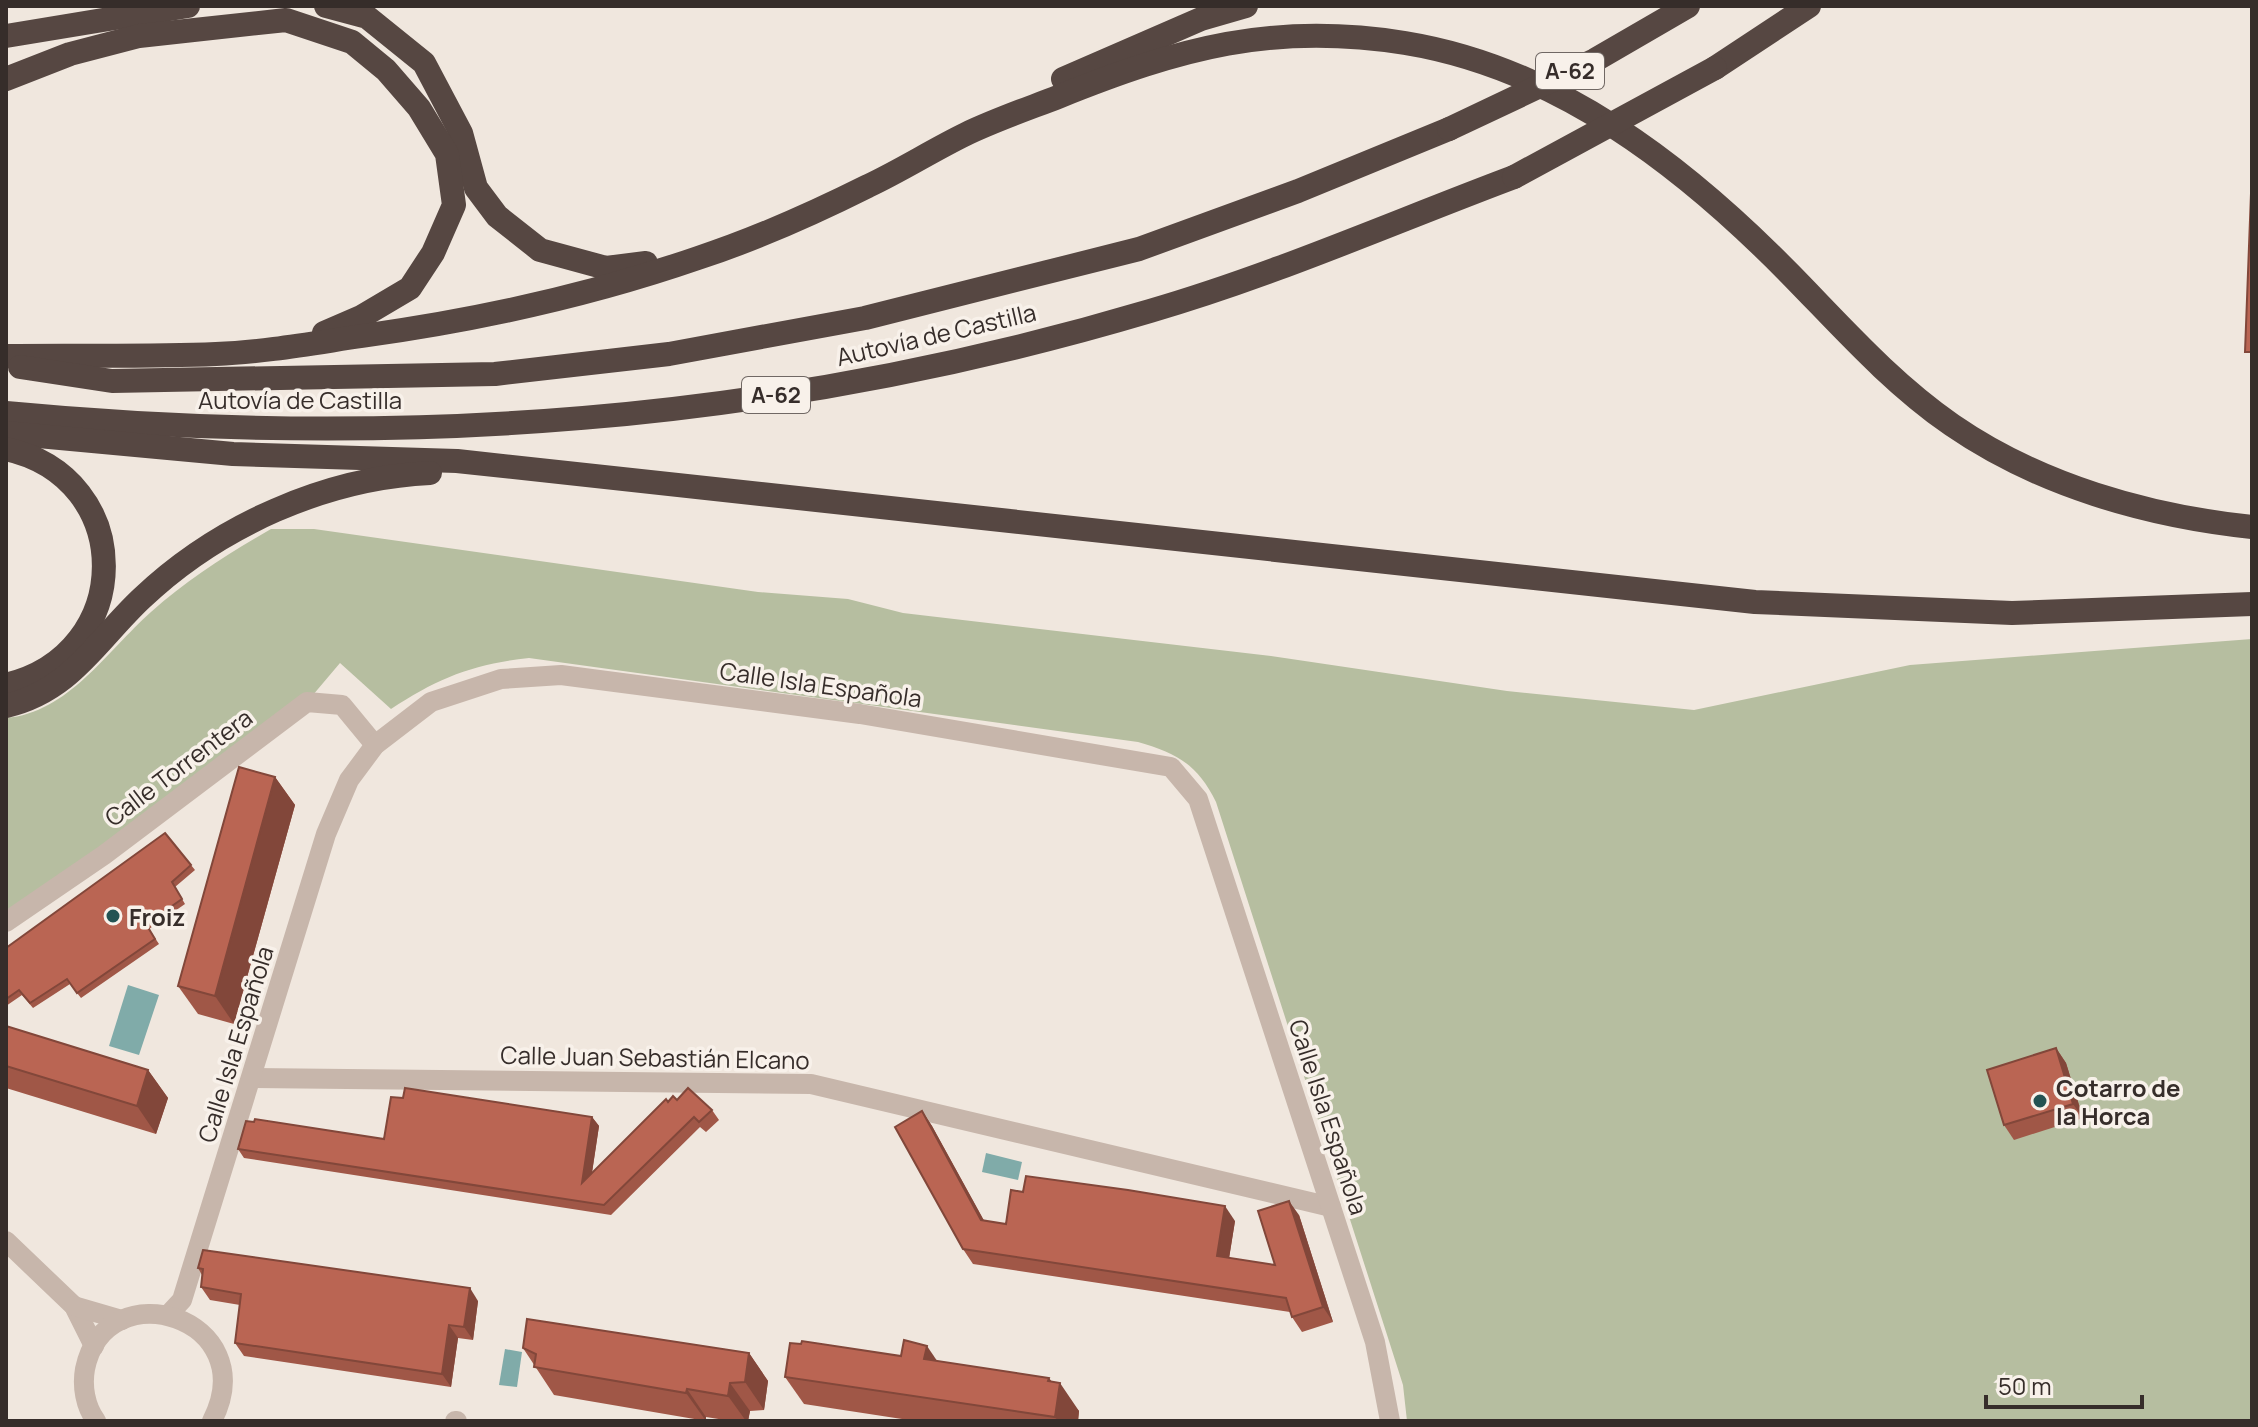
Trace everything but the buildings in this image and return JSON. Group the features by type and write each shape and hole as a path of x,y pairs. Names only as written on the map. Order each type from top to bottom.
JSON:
{"highway":[{"path":"6,36 188,6"},
{"path":"326,6 367,17 424,63 461,133 476,188 497,216 540,250 606,268 704,256"},
{"path":"6,356 220,354 291,347 469,321 581,295 704,256 871,185 1081,70 1201,19 1246,6"},
{"name":"Autovía de Castilla","path":"6,365 128,381 495,374 669,354 865,318 1139,249 1298,191 1449,129 1595,60 1688,6"},
{"name":"Autovía de Castilla","path":"6,413 111,423 257,430 481,427 669,412 864,381 1152,311 1514,177 1715,68 1809,6"},
{"path":"7,79 70,54 139,36 286,20 352,42 386,70 419,108 447,154 454,205 433,253 410,288 361,317 291,347"},
{"path":"6,21 56,29"},
{"path":"970,132 1166,57 1231,41 1295,34 1372,39 1411,44 1486,63 1522,76 1574,102 1664,162 1726,211 1857,345 1915,397 1980,443 2041,474 2109,498 2174,515 2252,527"},
{"path":"6,433 189,451 457,461 1769,603 2012,613 2252,604"},
{"path":"6,449 48,465 77,490 98,526 104,548 104,574 96,614 86,633 41,672 6,685"},
{"path":"6,706 60,684 172,572 224,536 279,509 394,477 569,473"}],"street":[{"name":"Calle Isla Española","path":"179,1312 326,834 349,780 375,745 431,702 501,679 561,675 860,714 1171,767 1198,799 1375,1342 1390,1421"},
{"name":"Calle Torrentera","path":"6,922 104,855 307,702 342,705 375,745"},
{"name":"Calle Juan Sebastián Elcano","path":"253,1078 811,1084 1331,1207"},
{"path":"6,1241 74,1306 94,1346"},
{"path":"74,1306 122,1320"},
{"path":"93,1420 84,1388 87,1359 94,1346 106,1331 122,1320 152,1313 179,1312 204,1334 221,1365 221,1400 212,1421"}],"green space":[{"path":"271,529 314,529 758,592 848,599 903,613 1271,656 1507,691 1694,710 1910,665 2252,639 2252,1421 1407,1421 1403,1385 1216,802 1202,779 1185,762 1138,742 529,658 490,664 457,674 391,709 340,663 307,702 6,922 6,718 28,714 68,693 165,600"}],"water":[{"path":"128,985 159,995 139,1055 109,1046"},
{"path":"986,1153 1022,1162 1018,1180 982,1172"},
{"path":"505,1349 522,1352 517,1387 499,1385"}],"place":[{"name":"Froiz","path":"113,916"},
{"name":"Cotarro de la Horca","path":"2040,1101"}]}
